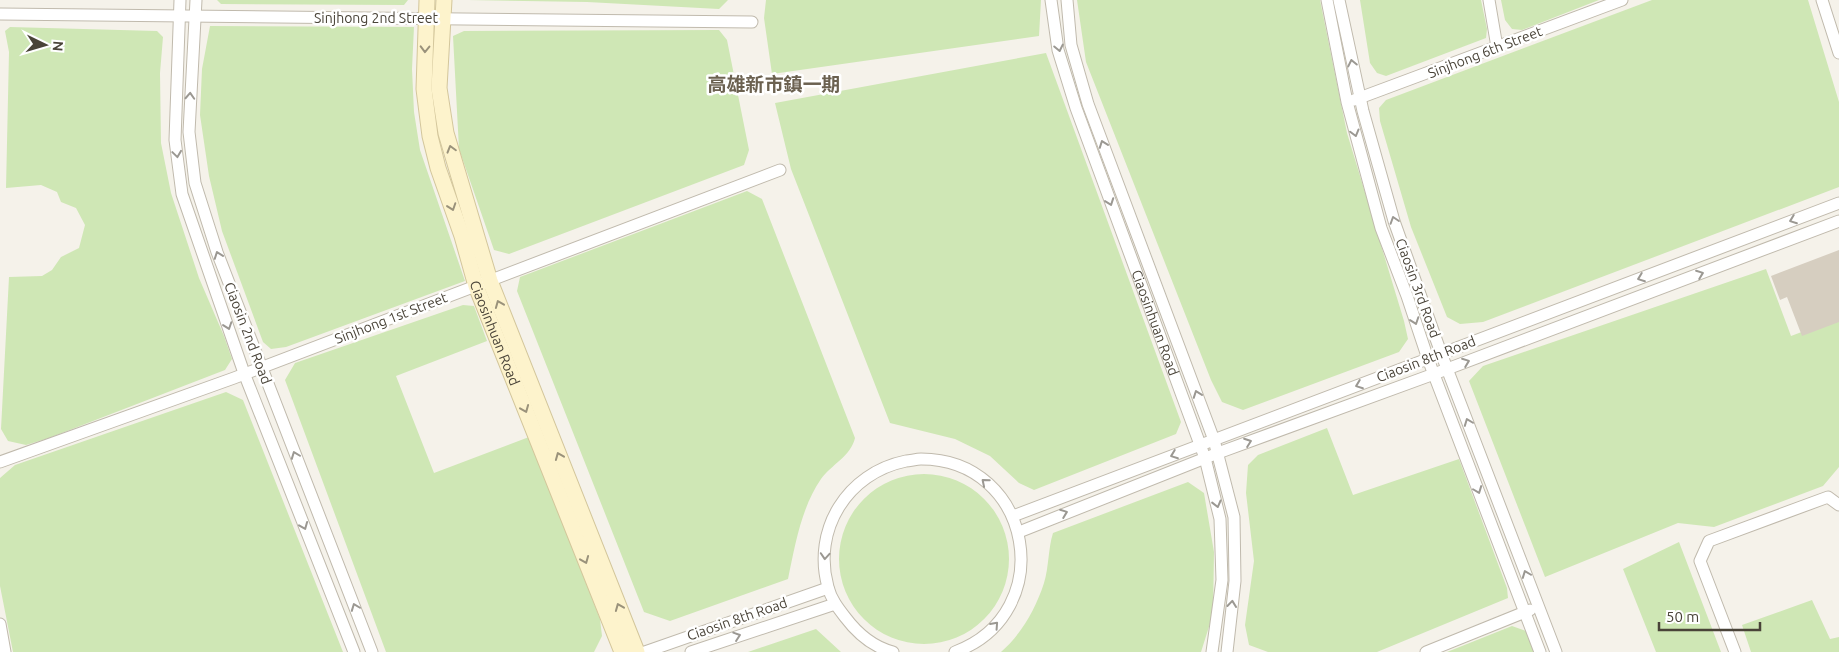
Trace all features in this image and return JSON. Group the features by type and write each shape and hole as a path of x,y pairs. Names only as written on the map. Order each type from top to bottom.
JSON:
{"street":[{"name":"Ciaosin 2nd Road","path":"180,0 175,140 182,194 244,373 354,652"},
{"name":"Ciaosin 2nd Road","path":"196,0 188,132 195,183 216,252 372,652"},
{"name":"Ciaosinhuan Road","path":"427,0 424,89 430,136 438,168 462,236 637,652"},
{"name":"Ciaosinhuan Road","path":"444,0 439,88 446,133 483,283 622,652"},
{"name":"Ciaosinhuan Road","path":"1051,0 1058,50 1076,108 1205,458 1220,519 1222,580 1214,651"},
{"name":"Ciaosinhuan Road","path":"1067,0 1071,45 1088,104 1214,440 1234,518 1235,582 1227,652"},
{"name":"Ciaosin 3rd Road","path":"1327,0 1347,102 1381,228 1407,296 1428,359 1540,652"},
{"name":"Ciaosin 3rd Road","path":"1339,0 1360,98 1394,221 1447,369 1556,652"},
{"path":"1489,0 1498,47"},
{"name":"Sinjhong 6th Street","path":"1347,102 1622,0"},
{"path":"1822,0 1839,53"},
{"name":"Sinjhong 2nd Street","path":"0,14 752,22"},
{"name":"Sinjhong 1st Street","path":"0,462 261,367 780,170"},
{"name":"Ciaosin 8th Road","path":"1013,516 1839,203"},
{"name":"Ciaosin 8th Road","path":"1019,532 1218,453 1434,374 1839,221"},
{"path":"893,652 883,650 856,631 835,604 828,588 824,564 827,536 837,510 854,487 877,470 891,464 920,459 948,462 975,473 997,492 1013,516 1019,532 1022,565 1014,598 995,627 969,650 955,652"},
{"path":"1735,652 1700,561 1709,541 1828,497 1839,505"},
{"name":"Ciaosin 8th Road","path":"645,652 828,588"},
{"name":"Ciaosin 8th Road","path":"691,652 835,604"},
{"path":"1426,652 1539,607"},
{"path":"0,624 5,652"}],"green space":[{"path":"217,0 408,0 404,5 221,4"},
{"path":"468,0 728,0 719,9 587,2"},
{"path":"766,0 1041,0 1039,36 772,74 764,18"},
{"path":"1077,0 1320,0 1347,133 1404,321 1408,339 1399,352 1243,410 1222,402 1211,380 1086,62"},
{"path":"1360,0 1481,0 1487,29 1486,38 1386,76 1377,73 1370,63"},
{"path":"1501,0 1599,0 1522,30 1512,29 1505,20"},
{"path":"1652,0 1808,0 1839,102 1839,187 1483,322 1460,324 1447,317 1411,227 1380,121 1379,108 1386,100"},
{"path":"210,26 414,27 412,69 414,112 420,150 465,281 286,347 271,349 263,342 222,231 209,176 200,115 202,69"},
{"path":"10,27 157,31 163,37 160,73 161,143 171,193 199,278 232,359 225,370 49,438 26,445 8,441 1,429 9,277 42,276 52,270 61,257 79,248 85,225 76,208 61,202 57,192 41,185 6,188 9,52 5,31"},
{"path":"719,30 727,40 749,150 744,165 509,254 494,250 459,149 453,36 464,31"},
{"path":"1046,53 1181,422 1176,434 1034,490 1019,483 990,456 955,439 890,423 791,169 775,103"},
{"path":"747,191 762,199 855,438 849,450 821,479 808,502 788,579 670,621 644,612 517,291 520,277"},
{"path":"1766,269 1791,336 1839,318 1839,467 1823,486 1714,527 1678,523 1545,577 1469,381 1483,366"},
{"path":"463,305 474,306 487,341 396,376 434,473 529,437 600,619 602,636 594,652 386,652 285,380 295,363"},
{"path":"226,392 243,400 343,652 13,652 0,586 0,478 15,465"},
{"path":"1327,428 1353,495 1459,459 1507,588 1508,598 1377,652 1268,652 1249,645 1245,625 1254,561 1246,493 1248,465 1258,455"},
{"path":"924,474 949,478 964,484 984,499 999,519 1007,542 1009,559 1005,584 999,599 984,619 964,634 941,642 924,644 899,640 884,634 864,619 849,599 841,576 839,559 843,534 849,519 864,499 884,484 907,476"},
{"path":"1188,482 1204,493 1214,552 1213,614 1201,652 1001,652 1015,638 1037,602 1046,577 1053,533"},
{"path":"1679,542 1721,652 1656,652 1623,569"},
{"path":"1812,600 1830,639 1839,637 1839,652 1751,652 1742,625"},
{"path":"1512,626 1526,631 1534,652 1447,652"},
{"path":"816,629 841,652 748,652"}],"building":[{"path":"1839,250 1839,322 1802,336 1787,297 1780,300 1771,276"}],"district":[{"name":"高雄新市鎮一期","path":"774,84"}]}
